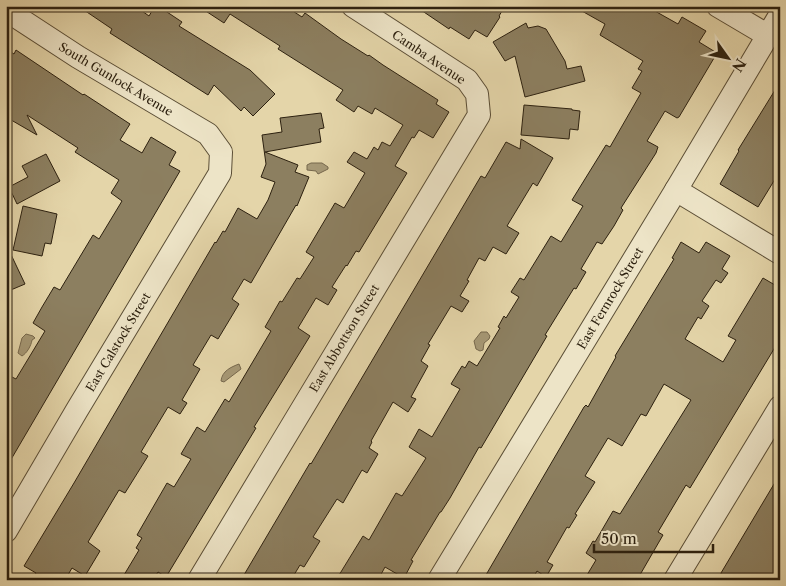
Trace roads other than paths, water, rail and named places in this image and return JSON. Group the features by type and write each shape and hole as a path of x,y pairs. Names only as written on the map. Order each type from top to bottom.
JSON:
{"street":[{"name":"Camba Avenue","path":"353,6 467,80 477,94"},
{"path":"718,6 768,35"},
{"name":"South Gunlock Avenue","path":"6,10 78,57 208,134 222,152"},
{"name":"East Fernrock Street","path":"439,580 780,15"},
{"name":"East Abbottson Street","path":"199,580 479,115 477,94"},
{"name":"East Calstock Street","path":"6,531 220,173 222,152"},
{"path":"676,190 780,253"},
{"path":"675,580 780,407"}]}
